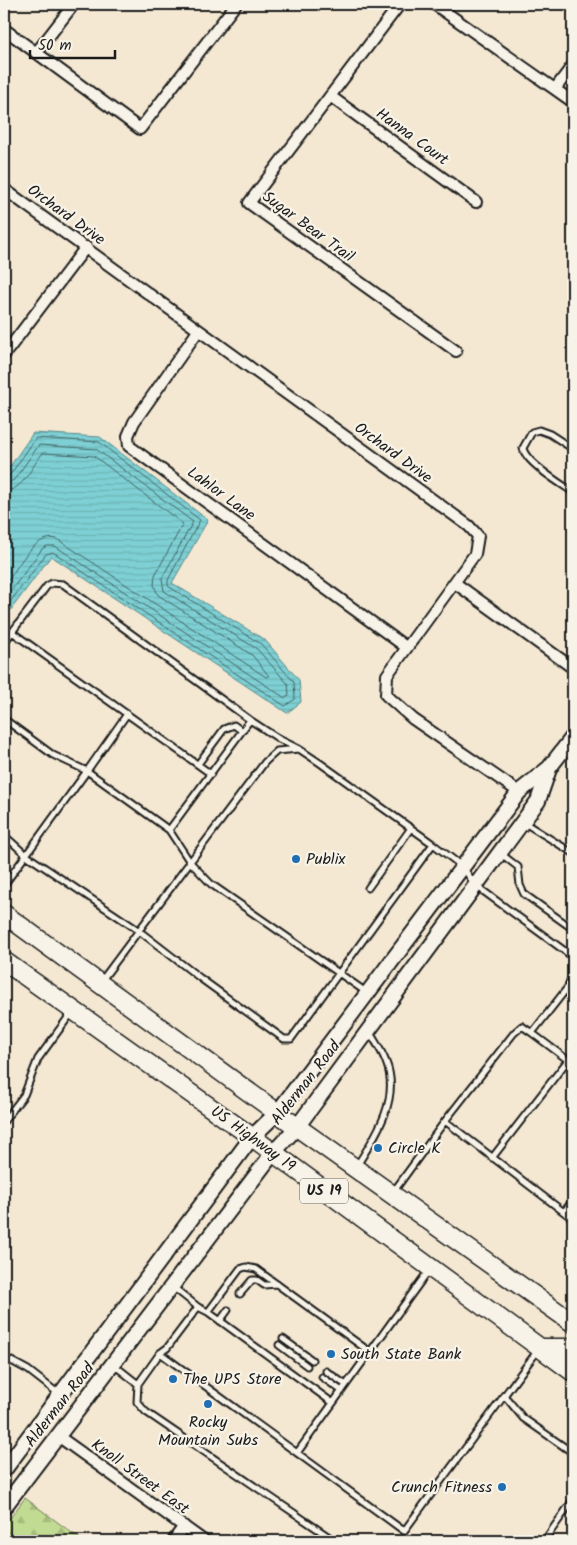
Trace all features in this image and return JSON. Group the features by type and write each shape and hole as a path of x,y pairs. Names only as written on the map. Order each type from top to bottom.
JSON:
{"highway":[{"name":"US 19","path":"4,914 297,1127 570,1314"},
{"name":"US Highway 19","path":"4,960 252,1137 573,1372"},
{"path":"540,1348 573,1348"}],"main road":[{"name":"Alderman Road","path":"4,1470 61,1396 252,1137 278,1112 519,792 549,768 573,737"},
{"name":"Alderman Road","path":"4,1507 272,1153 297,1127 369,1031 538,801 549,768"},
{"path":"58,1436 64,1405 61,1396"}],"street":[{"path":"36,52 74,4"},
{"path":"4,29 140,129 236,4"},
{"name":"Sugar Bear Trail","path":"400,4 249,203 456,351"},
{"path":"434,4 573,102"},
{"path":"555,90 573,65"},
{"name":"Hanna Court","path":"330,96 476,202"},
{"name":"Orchard Drive","path":"4,189 469,526 478,536 475,554 406,646 387,675 386,696 413,720 519,792"},
{"path":"4,355 86,247"},
{"name":"Lahlor Lane","path":"198,331 134,422 128,436 129,446 406,646"},
{"path":"455,583 573,668"},
{"name":"Knoll Street East","path":"58,1436 204,1541"},
{"path":"173,1541 184,1526"}],"lane":[{"path":"573,449 550,434 538,430 532,432 523,448 524,454 573,492"},
{"path":"4,643 47,586 52,583 62,584 250,720 279,739 299,749 433,844 463,867 475,885 569,952 573,957"},
{"path":"12,632 211,774"},
{"path":"4,885 127,714"},
{"path":"4,719 53,755 87,771 169,830 190,862 211,884 367,993"},
{"path":"169,830 250,720"},
{"path":"198,764 224,729 234,725 242,731"},
{"path":"100,982 265,762 277,752 280,746 279,739"},
{"path":"277,752 299,749"},
{"path":"523,822 573,853"},
{"path":"368,888 411,828"},
{"path":"4,835 26,855 138,930 200,978 284,1038 290,1038 433,844"},
{"path":"500,853 518,868 520,885 524,894 573,929"},
{"path":"569,952 573,946"},
{"path":"532,1033 568,987 573,972"},
{"path":"568,987 573,992"},
{"path":"4,1121 24,1095 38,1059 74,1010"},
{"path":"393,1194 445,1121 514,1033 522,1026 573,1064"},
{"path":"356,1168 382,1125 391,1080 386,1062 369,1031"},
{"path":"492,1158 568,1060"},
{"path":"445,1121 573,1220"},
{"path":"564,1212 573,1200"},
{"path":"208,1312 240,1270 246,1267 256,1269 370,1352"},
{"path":"297,1452 430,1269"},
{"path":"240,1294 252,1280 257,1280 264,1285 277,1284"},
{"path":"172,1287 333,1404"},
{"path":"198,1307 167,1348 160,1353 138,1384 137,1402 146,1412 335,1541"},
{"path":"220,1321 228,1310"},
{"path":"283,1339 312,1360"},
{"path":"279,1346 307,1366"},
{"path":"160,1353 404,1532 540,1348"},
{"path":"4,1357 28,1370 61,1396"},
{"path":"114,1364 138,1384"},
{"path":"326,1371 346,1385"},
{"path":"322,1377 342,1391"},
{"path":"504,1395 523,1418 573,1453"},
{"path":"544,1541 573,1500"}],"green space":[{"path":"25,1498 83,1541 4,1541 4,1526"}],"water":[{"path":"33,433 100,437 208,520 172,583 265,640 299,680 301,702 287,713 51,556 4,619 4,475"}],"place":[{"name":"Publix","path":"296,859"},
{"name":"Circle K","path":"378,1148"},
{"name":"South State Bank","path":"331,1354"},
{"name":"The UPS Store","path":"173,1379"},
{"name":"Rocky Mountain Subs","path":"208,1404"},
{"name":"Crunch Fitness","path":"502,1487"}]}
